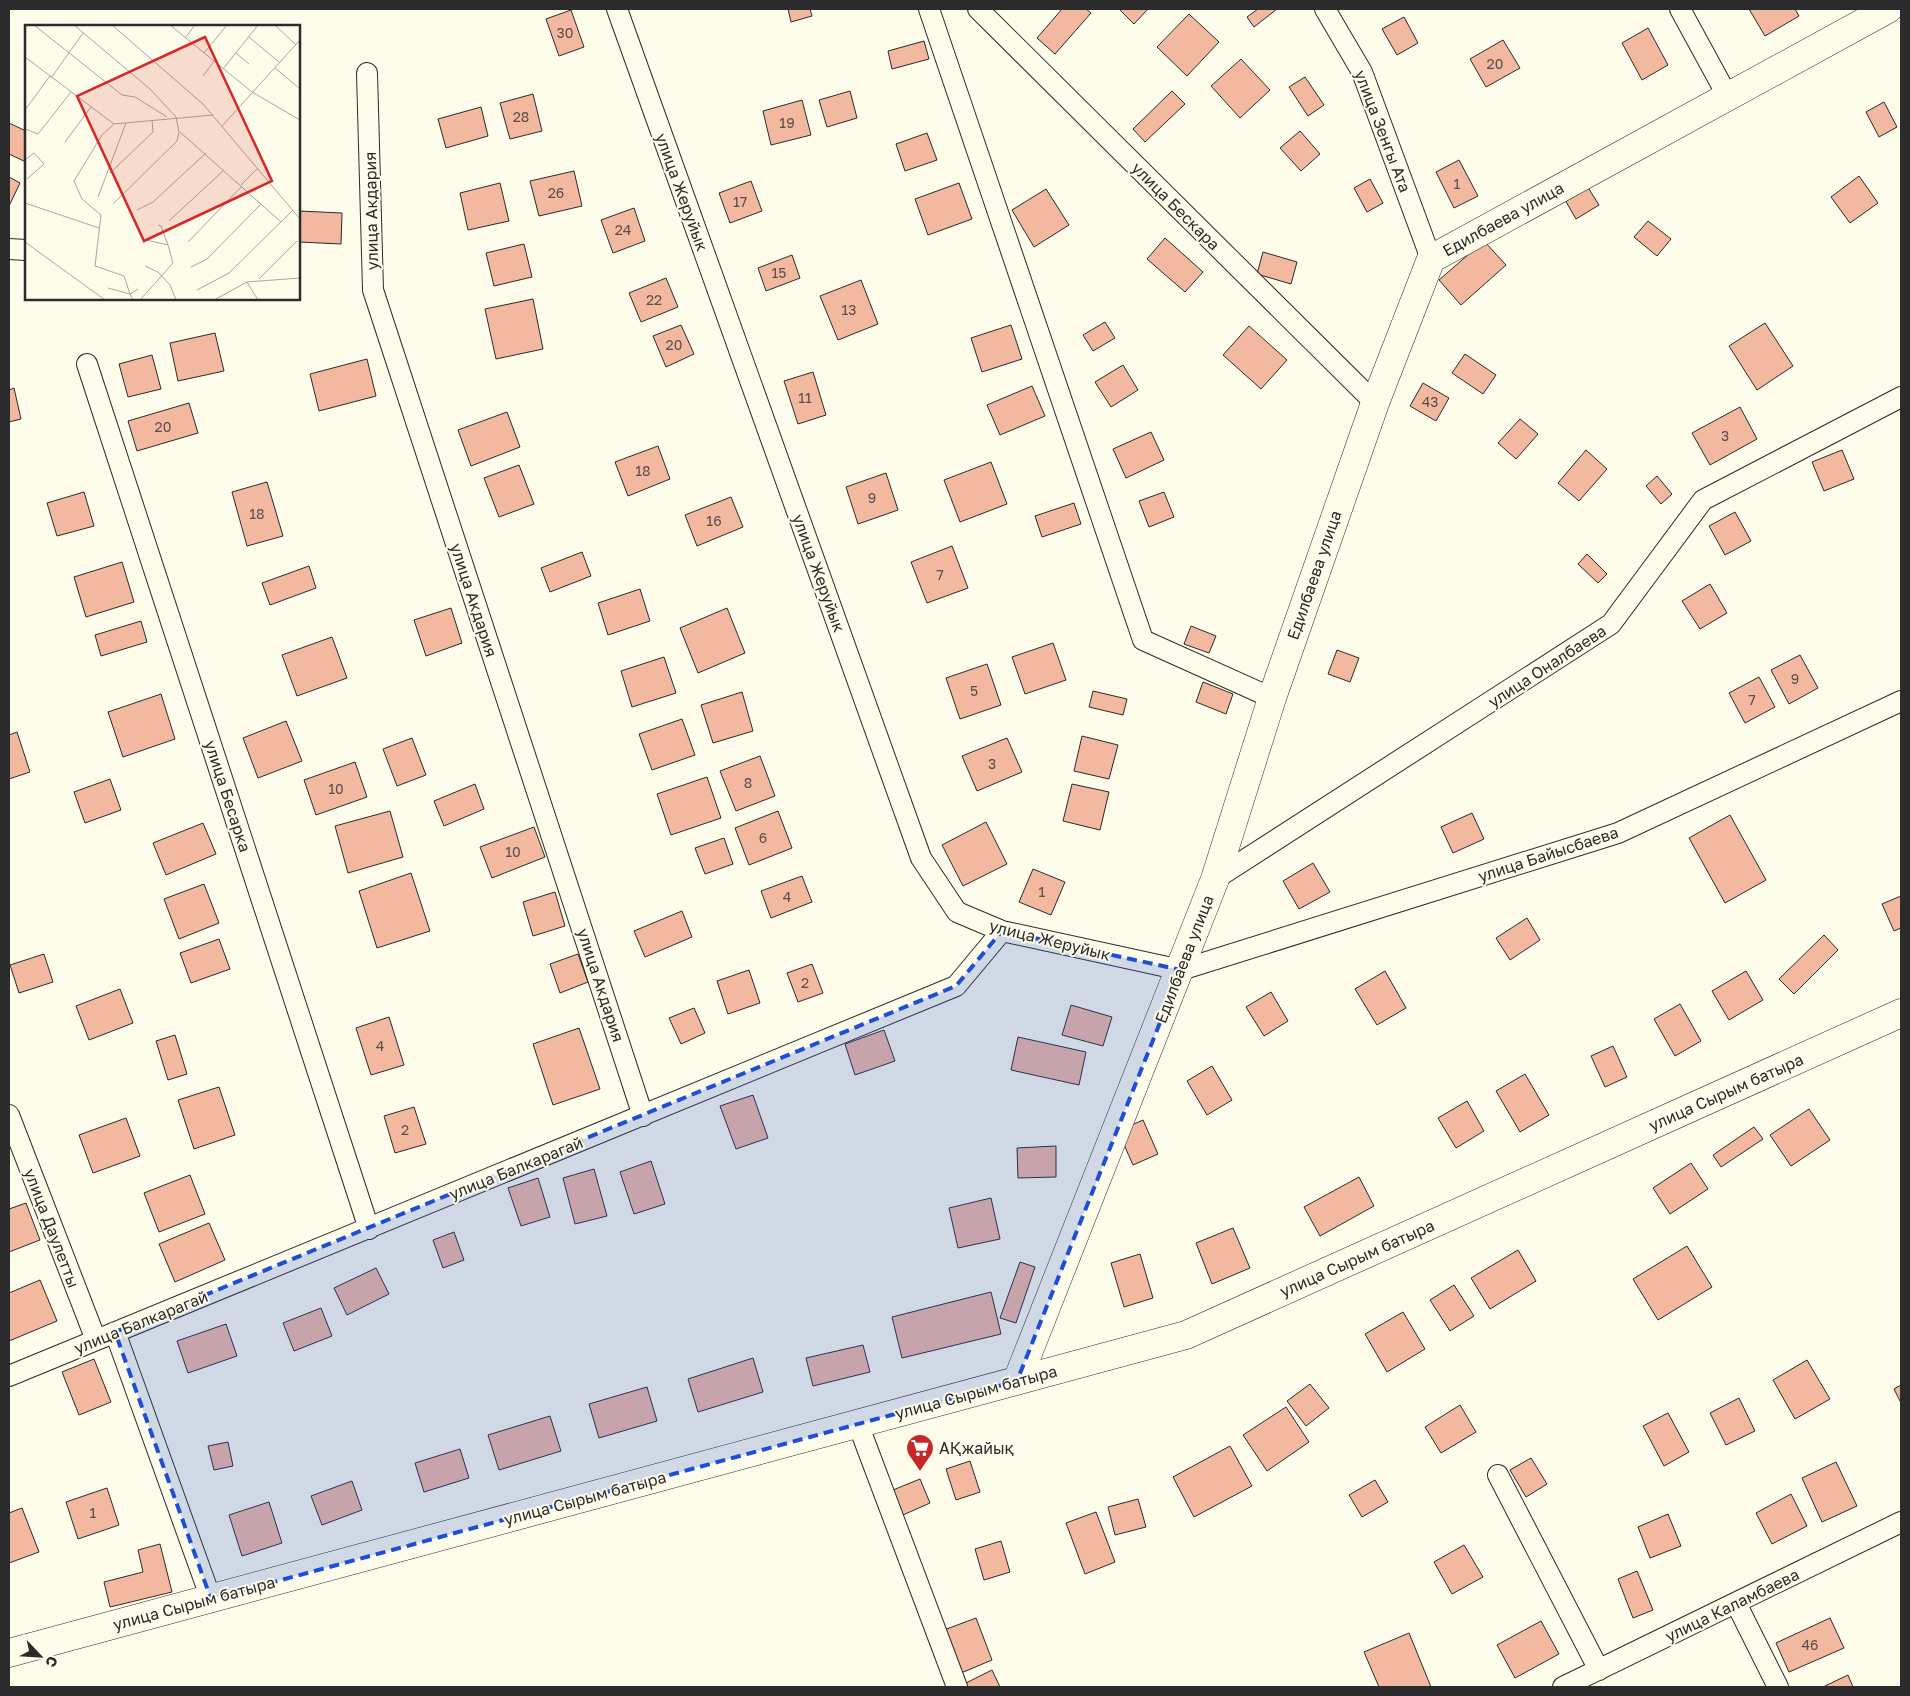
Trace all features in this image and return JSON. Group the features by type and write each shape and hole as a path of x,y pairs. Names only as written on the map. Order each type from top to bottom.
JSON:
{"street":[{"name":"улица Жеруйык","path":"617,9 922,858 956,912 1002,931 1180,970"},
{"path":"930,9 1143,640 1272,698"},
{"name":"улица Бескара","path":"978,9 1375,403"},
{"name":"улица Зенгы Ата","path":"1325,9 1362,72 1431,258"},
{"path":"1680,9 1728,97"},
{"name":"Едилбаева улица","path":"1018,1381 1215,879 1272,698 1375,403 1431,258 1888,9"},
{"name":"улица Акдария","path":"368,73 373,290 644,1116"},
{"path":"9,249 25,250"},
{"name":"улица Бесарка","path":"87,364 369,1228"},
{"name":"улица Оналбаева","path":"1215,879 1612,624 1702,500 1901,397"},
{"name":"улица Байысбаева","path":"1180,970 1618,833 1901,701"},
{"name":"улица Балкарагай","path":"9,1376 956,986 1002,931"},
{"name":"улица Сырым батыра","path":"9,1653 1186,1335 1901,1013"},
{"name":"улица Даулетты","path":"9,1115 96,1340"},
{"path":"115,1332 210,1599"},
{"path":"858,1424 957,1687"},
{"path":"1498,1475 1599,1670"},
{"name":"улица Каламбаева","path":"1563,1687 1901,1522"},
{"path":"1736,1602 1778,1687"}],"highlighted area":[{"path":"1002,931 1181,970 1017,1381 211,1599 115,1332 956,986"}],"building":[{"path":"788,9 810,9 812,16 791,22"},
{"path":"1062,9 1086,9 1091,13 1055,54 1037,38"},
{"path":"1119,9 1148,9 1134,24"},
{"path":"1258,9 1277,9 1254,27 1247,17"},
{"path":"1749,9 1795,9 1799,16 1765,36"},
{"path":"571,10 584,47 559,56 546,19"},
{"path":"1189,14 1219,42 1187,76 1157,47"},
{"path":"1404,17 1418,43 1397,55 1382,29"},
{"path":"1648,28 1668,65 1642,80 1622,43"},
{"path":"1503,40 1520,68 1486,87 1470,59"},
{"path":"924,41 929,59 892,69 888,51"},
{"path":"1241,59 1270,90 1240,118 1211,86"},
{"path":"1305,77 1324,105 1308,116 1289,87"},
{"path":"850,91 857,118 827,127 819,100"},
{"path":"1172,91 1185,104 1145,142 1133,129"},
{"path":"533,94 542,131 510,139 500,103"},
{"path":"802,100 811,135 771,145 763,111"},
{"path":"1884,102 1897,127 1879,137 1866,112"},
{"path":"481,107 488,136 446,148 438,119"},
{"path":"9,123 25,131 25,162 9,154"},
{"path":"1300,131 1320,154 1301,171 1280,148"},
{"path":"927,133 937,160 905,171 896,144"},
{"path":"1459,160 1478,196 1454,208 1436,172"},
{"path":"574,171 582,206 539,216 530,181"},
{"path":"1859,176 1878,203 1850,223 1831,197"},
{"path":"9,177 20,183 9,206"},
{"path":"1370,179 1383,203 1367,212 1354,188"},
{"path":"751,181 762,211 730,223 719,193"},
{"path":"500,183 509,221 468,230 460,193"},
{"path":"959,183 972,219 928,235 915,199"},
{"path":"1587,186 1599,205 1576,219 1565,200"},
{"path":"1046,189 1069,225 1034,247 1012,210"},
{"path":"634,208 645,241 613,253 601,220"},
{"path":"300,211 342,213 341,244 300,242"},
{"path":"1648,221 1671,239 1657,256 1634,237"},
{"path":"1165,238 1203,272 1185,292 1147,259"},
{"path":"1484,241 1506,265 1461,305 1439,280"},
{"path":"524,244 532,277 494,286 486,253"},
{"path":"1263,252 1297,262 1291,284 1257,274"},
{"path":"792,255 800,278 766,291 758,268"},
{"path":"666,278 678,307 641,322 629,293"},
{"path":"861,280 878,324 838,340 820,296"},
{"path":"533,299 543,349 496,359 485,309"},
{"path":"1105,322 1115,338 1093,351 1083,335"},
{"path":"1765,323 1793,366 1757,390 1729,346"},
{"path":"681,325 694,354 666,367 653,336"},
{"path":"1011,325 1022,359 982,372 971,338"},
{"path":"1249,326 1287,360 1261,389 1223,355"},
{"path":"215,333 224,371 178,381 170,343"},
{"path":"1465,354 1496,375 1483,394 1452,373"},
{"path":"152,355 161,389 128,397 119,364"},
{"path":"367,359 376,396 319,411 310,374"},
{"path":"1123,365 1138,390 1111,407 1095,382"},
{"path":"813,372 826,415 798,424 784,381"},
{"path":"1423,383 1449,398 1436,421 1410,406"},
{"path":"1032,386 1045,416 1000,435 987,405"},
{"path":"14,388 21,419 9,422 9,390"},
{"path":"189,403 198,433 137,451 128,421"},
{"path":"1740,407 1757,439 1710,465 1692,433"},
{"path":"507,412 520,447 471,466 458,430"},
{"path":"1520,419 1538,434 1516,459 1498,443"},
{"path":"1151,432 1164,460 1126,478 1113,449"},
{"path":"658,446 670,479 628,496 615,462"},
{"path":"1586,450 1607,469 1579,501 1558,483"},
{"path":"1842,450 1854,479 1824,491 1812,462"},
{"path":"991,462 1007,504 960,522 944,480"},
{"path":"519,465 534,504 499,517 484,478"},
{"path":"886,473 898,510 858,524 846,487"},
{"path":"1657,476 1672,494 1661,504 1646,486"},
{"path":"267,482 283,536 247,546 232,492"},
{"path":"84,492 94,526 57,536 47,503"},
{"path":"1164,492 1174,517 1149,527 1139,501"},
{"path":"731,497 743,527 697,546 685,515"},
{"path":"1074,503 1081,524 1042,537 1035,516"},
{"path":"1735,512 1751,541 1725,555 1709,526"},
{"path":"952,546 968,588 927,603 911,562"},
{"path":"582,552 591,576 550,592 541,568"},
{"path":"1587,554 1607,574 1598,583 1578,564"},
{"path":"122,562 134,602 86,617 74,577"},
{"path":"309,566 316,588 270,605 262,583"},
{"path":"1710,584 1727,613 1700,629 1682,601"},
{"path":"640,589 650,621 608,635 598,603"},
{"path":"451,608 462,643 426,656 414,620"},
{"path":"727,608 745,653 698,673 680,628"},
{"path":"141,621 147,642 101,656 95,635"},
{"path":"1191,626 1216,636 1209,653 1184,644"},
{"path":"332,637 347,678 297,696 282,655"},
{"path":"1053,643 1066,680 1025,694 1012,657"},
{"path":"1337,650 1359,658 1350,682 1328,674"},
{"path":"1800,655 1818,688 1789,704 1771,670"},
{"path":"664,657 676,693 632,707 621,671"},
{"path":"987,664 1001,705 960,719 946,678"},
{"path":"1759,677 1775,707 1745,723 1729,693"},
{"path":"1203,682 1233,694 1226,714 1196,702"},
{"path":"1093,691 1127,699 1123,715 1089,707"},
{"path":"742,692 753,731 713,743 701,705"},
{"path":"161,694 175,739 123,757 108,712"},
{"path":"682,719 695,755 652,770 639,734"},
{"path":"286,721 302,761 258,778 243,738"},
{"path":"17,732 30,772 9,779 9,735"},
{"path":"1082,736 1118,745 1109,779 1074,771"},
{"path":"412,738 426,775 397,786 383,749"},
{"path":"1007,738 1022,772 977,791 962,756"},
{"path":"760,756 775,796 736,811 720,771"},
{"path":"355,762 367,797 316,815 304,780"},
{"path":"707,777 721,818 671,835 657,794"},
{"path":"110,779 121,810 85,823 74,792"},
{"path":"475,784 484,809 444,826 434,801"},
{"path":"1072,784 1109,792 1100,830 1063,821"},
{"path":"390,811 403,857 348,873 335,826"},
{"path":"778,811 792,848 749,865 735,828"},
{"path":"1472,813 1484,839 1453,853 1441,827"},
{"path":"1730,815 1766,880 1725,903 1689,838"},
{"path":"986,822 1007,864 963,886 942,845"},
{"path":"203,823 216,854 166,875 153,843"},
{"path":"534,827 545,857 492,878 480,847"},
{"path":"724,838 733,864 705,874 695,848"},
{"path":"1313,863 1330,892 1299,909 1283,881"},
{"path":"1033,869 1065,882 1051,915 1019,902"},
{"path":"411,873 430,931 377,948 359,891"},
{"path":"802,876 812,902 771,918 761,891"},
{"path":"204,884 219,923 179,939 164,899"},
{"path":"555,892 565,926 533,936 523,902"},
{"path":"1901,896 1901,928 1894,931 1882,904"},
{"path":"682,911 692,937 645,957 634,931"},
{"path":"1527,918 1540,940 1510,960 1496,938"},
{"path":"1824,935 1838,950 1794,994 1779,979"},
{"path":"219,939 230,969 191,983 180,953"},
{"path":"44,954 53,982 19,993 10,965"},
{"path":"578,954 588,982 560,993 550,964"},
{"path":"812,964 823,993 798,1002 787,973"},
{"path":"749,970 760,1003 728,1014 717,981"},
{"path":"1385,971 1406,1008 1377,1025 1355,989"},
{"path":"1746,971 1763,1000 1729,1020 1712,991"},
{"path":"120,989 133,1023 89,1040 76,1006"},
{"path":"1271,992 1288,1021 1264,1036 1246,1007"},
{"path":"1680,1004 1701,1041 1675,1056 1654,1019"},
{"path":"1071,1005 1112,1017 1103,1046 1062,1035"},
{"path":"694,1008 705,1033 681,1044 669,1018"},
{"path":"389,1017 404,1065 371,1075 356,1028"},
{"path":"579,1028 600,1089 553,1105 533,1044"},
{"path":"884,1030 895,1061 855,1075 845,1044"},
{"path":"175,1035 187,1074 168,1080 156,1041"},
{"path":"1018,1037 1086,1052 1079,1085 1011,1070"},
{"path":"1613,1046 1627,1077 1605,1087 1591,1056"},
{"path":"1212,1066 1232,1100 1207,1115 1187,1081"},
{"path":"1525,1074 1549,1115 1520,1132 1496,1091"},
{"path":"219,1087 235,1135 194,1149 178,1100"},
{"path":"753,1095 768,1138 736,1149 720,1106"},
{"path":"1467,1101 1484,1131 1456,1148 1438,1118"},
{"path":"414,1107 426,1144 395,1153 384,1116"},
{"path":"1809,1109 1830,1140 1791,1166 1770,1135"},
{"path":"126,1118 140,1156 93,1173 79,1135"},
{"path":"1143,1120 1158,1154 1133,1165 1118,1131"},
{"path":"1754,1127 1763,1139 1721,1167 1713,1155"},
{"path":"1056,1146 1056,1177 1018,1178 1017,1148"},
{"path":"651,1161 665,1204 634,1214 620,1172"},
{"path":"1691,1163 1708,1189 1670,1214 1653,1188"},
{"path":"594,1169 607,1216 575,1224 563,1178"},
{"path":"190,1175 205,1214 159,1232 144,1193"},
{"path":"1359,1177 1374,1206 1320,1236 1304,1207"},
{"path":"538,1178 550,1217 521,1226 508,1188"},
{"path":"991,1198 1000,1239 958,1248 949,1208"},
{"path":"26,1203 40,1240 9,1252 9,1209"},
{"path":"209,1223 225,1260 175,1282 159,1244"},
{"path":"1233,1228 1250,1268 1212,1284 1196,1243"},
{"path":"454,1232 464,1260 443,1268 433,1240"},
{"path":"1687,1246 1712,1287 1658,1320 1633,1279"},
{"path":"1518,1250 1536,1281 1490,1309 1471,1278"},
{"path":"1140,1254 1153,1298 1124,1307 1111,1263"},
{"path":"1020,1262 1035,1267 1016,1323 1000,1318"},
{"path":"376,1268 389,1294 347,1315 334,1288"},
{"path":"40,1280 57,1321 9,1341 9,1293"},
{"path":"1454,1285 1474,1316 1450,1331 1430,1300"},
{"path":"991,1292 1001,1334 902,1358 892,1317"},
{"path":"321,1308 332,1336 294,1351 283,1323"},
{"path":"1403,1312 1425,1349 1387,1372 1365,1334"},
{"path":"226,1324 237,1356 188,1373 177,1341"},
{"path":"863,1345 870,1372 813,1386 806,1358"},
{"path":"753,1358 763,1392 698,1412 688,1379"},
{"path":"94,1359 111,1402 79,1415 62,1372"},
{"path":"1807,1360 1830,1399 1795,1419 1773,1380"},
{"path":"1310,1384 1329,1408 1306,1426 1287,1401"},
{"path":"1901,1385 1901,1403 1894,1389"},
{"path":"647,1387 657,1421 599,1438 589,1404"},
{"path":"1739,1398 1755,1431 1726,1445 1710,1413"},
{"path":"1460,1405 1476,1432 1441,1453 1425,1427"},
{"path":"1286,1407 1309,1442 1267,1471 1243,1435"},
{"path":"1668,1413 1689,1452 1664,1466 1643,1426"},
{"path":"550,1416 561,1451 499,1470 488,1435"},
{"path":"228,1442 233,1466 214,1470 208,1446"},
{"path":"1230,1446 1252,1486 1194,1517 1173,1477"},
{"path":"460,1449 469,1478 424,1492 415,1463"},
{"path":"1531,1458 1547,1484 1526,1497 1510,1470"},
{"path":"970,1461 980,1492 956,1500 946,1469"},
{"path":"1836,1462 1857,1506 1822,1522 1802,1478"},
{"path":"920,1479 930,1503 903,1515 893,1490"},
{"path":"1375,1480 1388,1502 1362,1517 1349,1495"},
{"path":"352,1481 362,1510 322,1525 311,1496"},
{"path":"107,1488 119,1525 78,1539 66,1502"},
{"path":"1791,1494 1807,1526 1772,1544 1756,1513"},
{"path":"1138,1499 1146,1527 1115,1535 1108,1507"},
{"path":"269,1502 282,1543 242,1556 229,1515"},
{"path":"22,1508 39,1552 9,1563 9,1513"},
{"path":"1096,1512 1115,1562 1085,1574 1066,1523"},
{"path":"1668,1514 1681,1546 1650,1558 1638,1527"},
{"path":"1001,1541 1010,1572 984,1580 975,1549"},
{"path":"160,1544 172,1592 110,1607 104,1582 143,1572 138,1550"},
{"path":"1464,1545 1483,1577 1452,1594 1434,1562"},
{"path":"1637,1571 1653,1610 1633,1618 1618,1579"},
{"path":"976,1618 992,1660 961,1673 944,1630"},
{"path":"1830,1618 1844,1648 1789,1672 1776,1643"},
{"path":"1541,1621 1559,1654 1515,1678 1497,1645"},
{"path":"1409,1633 1431,1687 1379,1687 1364,1652"},
{"path":"992,1670 1000,1687 958,1687"},
{"path":"1848,1675 1853,1687 1823,1687"}],"place":[{"name":"АҚжайық","path":"920,1472"}]}
